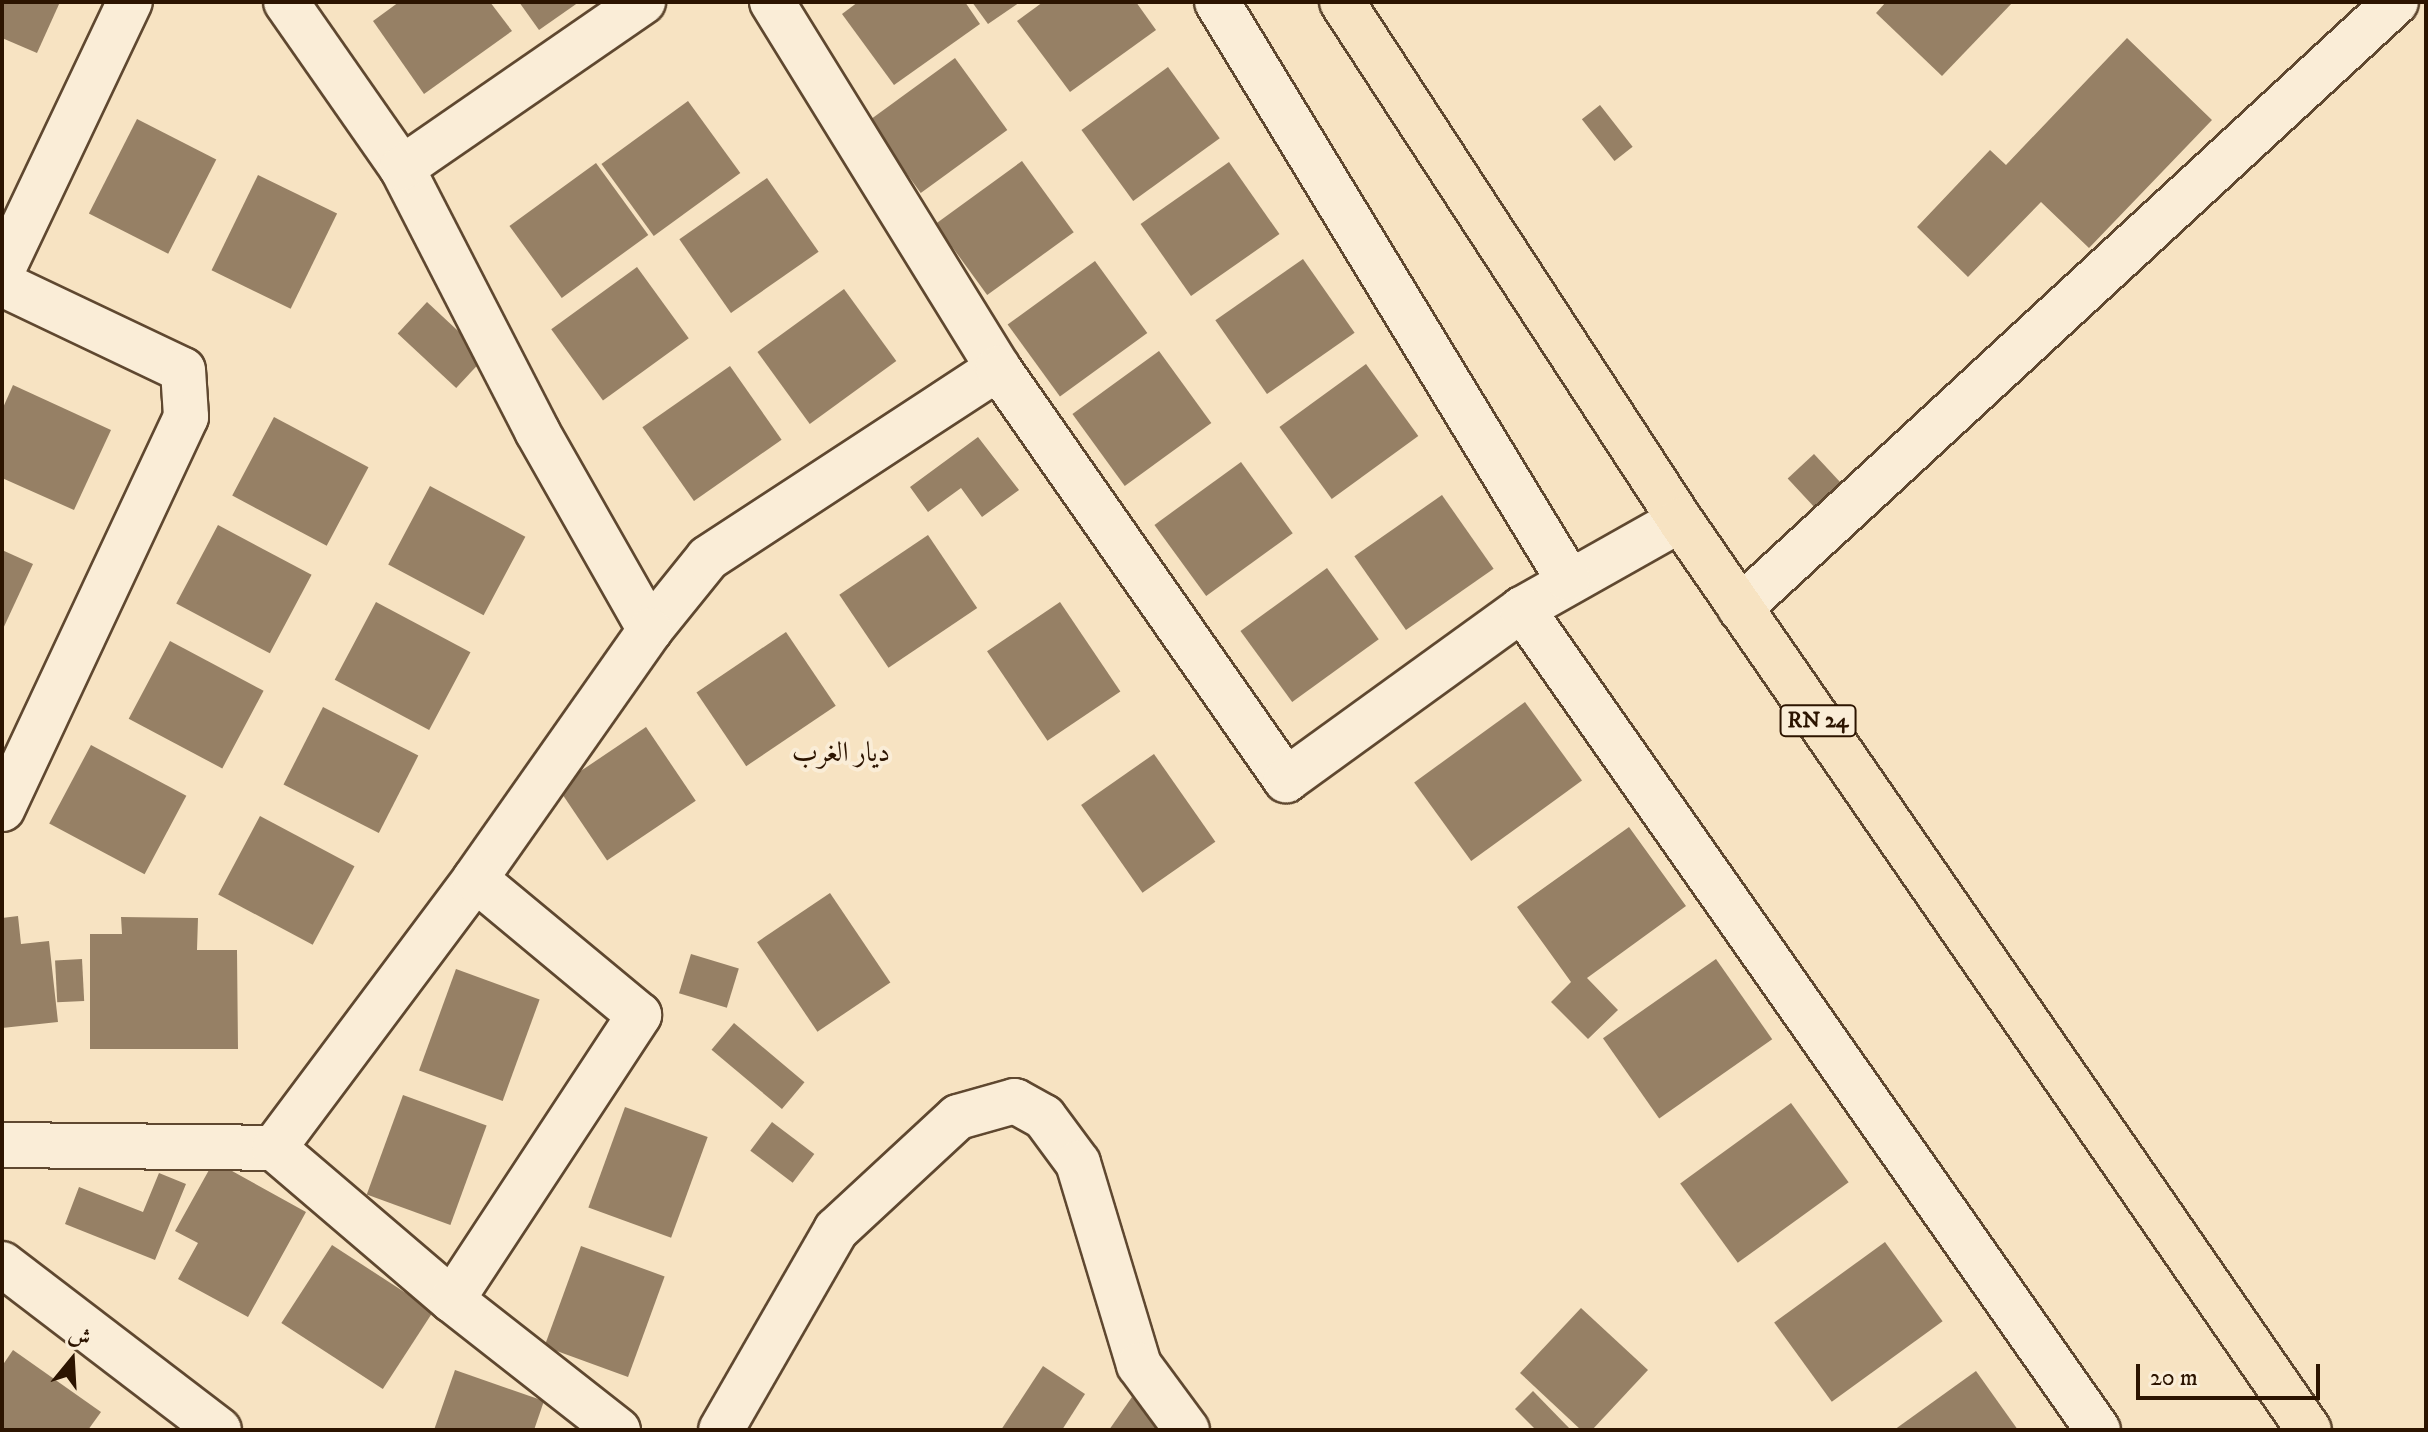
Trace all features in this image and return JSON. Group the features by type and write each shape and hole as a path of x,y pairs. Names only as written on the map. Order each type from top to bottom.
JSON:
{"main road":[{"name":"RN 24","path":"1342,2 1680,520 2309,1430"}],"street":[{"path":"2,271 130,2"},
{"path":"286,2 402,168 537,431 650,630"},
{"path":"402,168 643,2"},
{"path":"772,2 998,368 1286,780 1522,609 1568,579 1680,520"},
{"path":"1217,2 1568,579"},
{"path":"1740,608 2396,2"},
{"path":"2,284 183,370 186,417 19,727 2,809"},
{"path":"274,1148 475,879 650,630 708,558 998,368"},
{"path":"1522,609 2098,1430"},
{"path":"452,1300 639,1015 475,879"},
{"path":"721,1430 836,1230 958,1117 1015,1101 1044,1117 1078,1163 1139,1365 1187,1430"},
{"path":"2,1145 274,1148 452,1300 618,1430"},
{"path":"2,1264 219,1430"}],"building":[{"path":"2,2 60,2 37,53 2,38"},
{"path":"399,2 490,2 512,31 424,94 373,21"},
{"path":"519,2 579,2 539,30"},
{"path":"858,2 965,2 980,24 894,85 842,14"},
{"path":"972,2 1020,2 988,24"},
{"path":"1043,2 1136,2 1156,30 1070,92 1017,21"},
{"path":"1886,2 2013,2 1942,76 1876,13"},
{"path":"2127,38 2212,120 2089,248 2041,202 1968,277 1917,227 1990,150 2006,165"},
{"path":"955,58 1007,130 921,193 868,121"},
{"path":"1168,67 1220,138 1133,201 1081,130"},
{"path":"688,101 740,173 654,236 601,164"},
{"path":"1600,105 1633,147 1615,161 1582,119"},
{"path":"137,119 216,159 168,254 89,213"},
{"path":"1022,161 1074,232 987,295 935,224"},
{"path":"1229,162 1279,234 1191,296 1141,224"},
{"path":"596,163 648,235 562,298 509,226"},
{"path":"258,175 337,214 291,309 212,270"},
{"path":"767,178 819,252 731,313 679,239"},
{"path":"1303,259 1355,333 1267,394 1215,320"},
{"path":"1095,261 1147,333 1060,396 1008,324"},
{"path":"637,267 689,338 603,400 551,329"},
{"path":"844,289 896,361 810,424 757,352"},
{"path":"427,302 486,357 456,388 398,333"},
{"path":"1159,351 1211,423 1125,486 1072,414"},
{"path":"1366,364 1418,436 1332,499 1279,427"},
{"path":"730,366 782,440 694,501 642,427"},
{"path":"13,385 111,430 74,510 2,478 2,410"},
{"path":"274,417 368,467 327,546 232,496"},
{"path":"978,437 1019,490 982,517 961,488 928,512 910,487"},
{"path":"1814,454 1855,498 1829,522 1788,479"},
{"path":"1241,462 1293,533 1206,596 1154,525"},
{"path":"430,486 525,537 484,615 388,565"},
{"path":"1442,495 1494,569 1406,630 1354,556"},
{"path":"218,525 312,575 270,653 176,604"},
{"path":"928,535 977,608 889,668 839,595"},
{"path":"2,550 33,564 2,631"},
{"path":"1327,568 1379,639 1292,702 1240,631"},
{"path":"376,602 470,652 429,730 335,680"},
{"path":"1060,602 1120,692 1047,741 987,651"},
{"path":"786,632 836,706 746,766 696,692"},
{"path":"170,641 264,691 222,768 129,719"},
{"path":"1525,702 1582,780 1471,861 1414,783"},
{"path":"323,707 418,756 379,833 284,785"},
{"path":"646,727 696,801 607,861 557,787"},
{"path":"91,745 186,796 145,874 49,824"},
{"path":"1154,754 1215,842 1142,893 1081,805"},
{"path":"260,816 354,866 313,945 218,895"},
{"path":"1629,827 1686,906 1587,978 1618,1010 1588,1039 1551,1002 1571,982 1517,907"},
{"path":"830,893 890,983 817,1032 757,942"},
{"path":"18,916 21,944 49,941 58,1022 2,1028 2,918"},
{"path":"121,917 198,918 197,950 237,950 238,1049 90,1049 90,934 122,934"},
{"path":"691,954 739,969 727,1008 679,993"},
{"path":"82,959 84,1001 57,1002 55,960"},
{"path":"1716,959 1772,1039 1659,1118 1603,1038"},
{"path":"456,969 540,999 503,1101 419,1070"},
{"path":"734,1023 804,1082 782,1109 712,1050"},
{"path":"403,1095 487,1125 450,1225 367,1195"},
{"path":"1791,1103 1849,1182 1738,1263 1680,1184"},
{"path":"625,1107 708,1137 671,1238 588,1208"},
{"path":"772,1122 814,1154 793,1183 750,1151"},
{"path":"214,1161 306,1212 248,1317 178,1279 198,1243 175,1231"},
{"path":"159,1173 186,1184 155,1260 65,1224 79,1187 143,1212"},
{"path":"1885,1242 1943,1321 1832,1402 1774,1323"},
{"path":"332,1245 433,1311 383,1389 281,1323"},
{"path":"581,1246 665,1276 628,1377 544,1347"},
{"path":"1581,1308 1648,1370 1592,1430 1581,1430 1520,1373"},
{"path":"13,1350 101,1412 88,1430 2,1430 2,1366"},
{"path":"1043,1366 1085,1394 1062,1430 1001,1430"},
{"path":"455,1370 544,1401 534,1430 434,1430"},
{"path":"1976,1371 2018,1430 1894,1430"},
{"path":"1533,1391 1571,1430 1536,1430 1515,1409"},
{"path":"1132,1397 1181,1430 1109,1430"}],"district":[{"name":"ديار الغرب","path":"841,753"}]}
